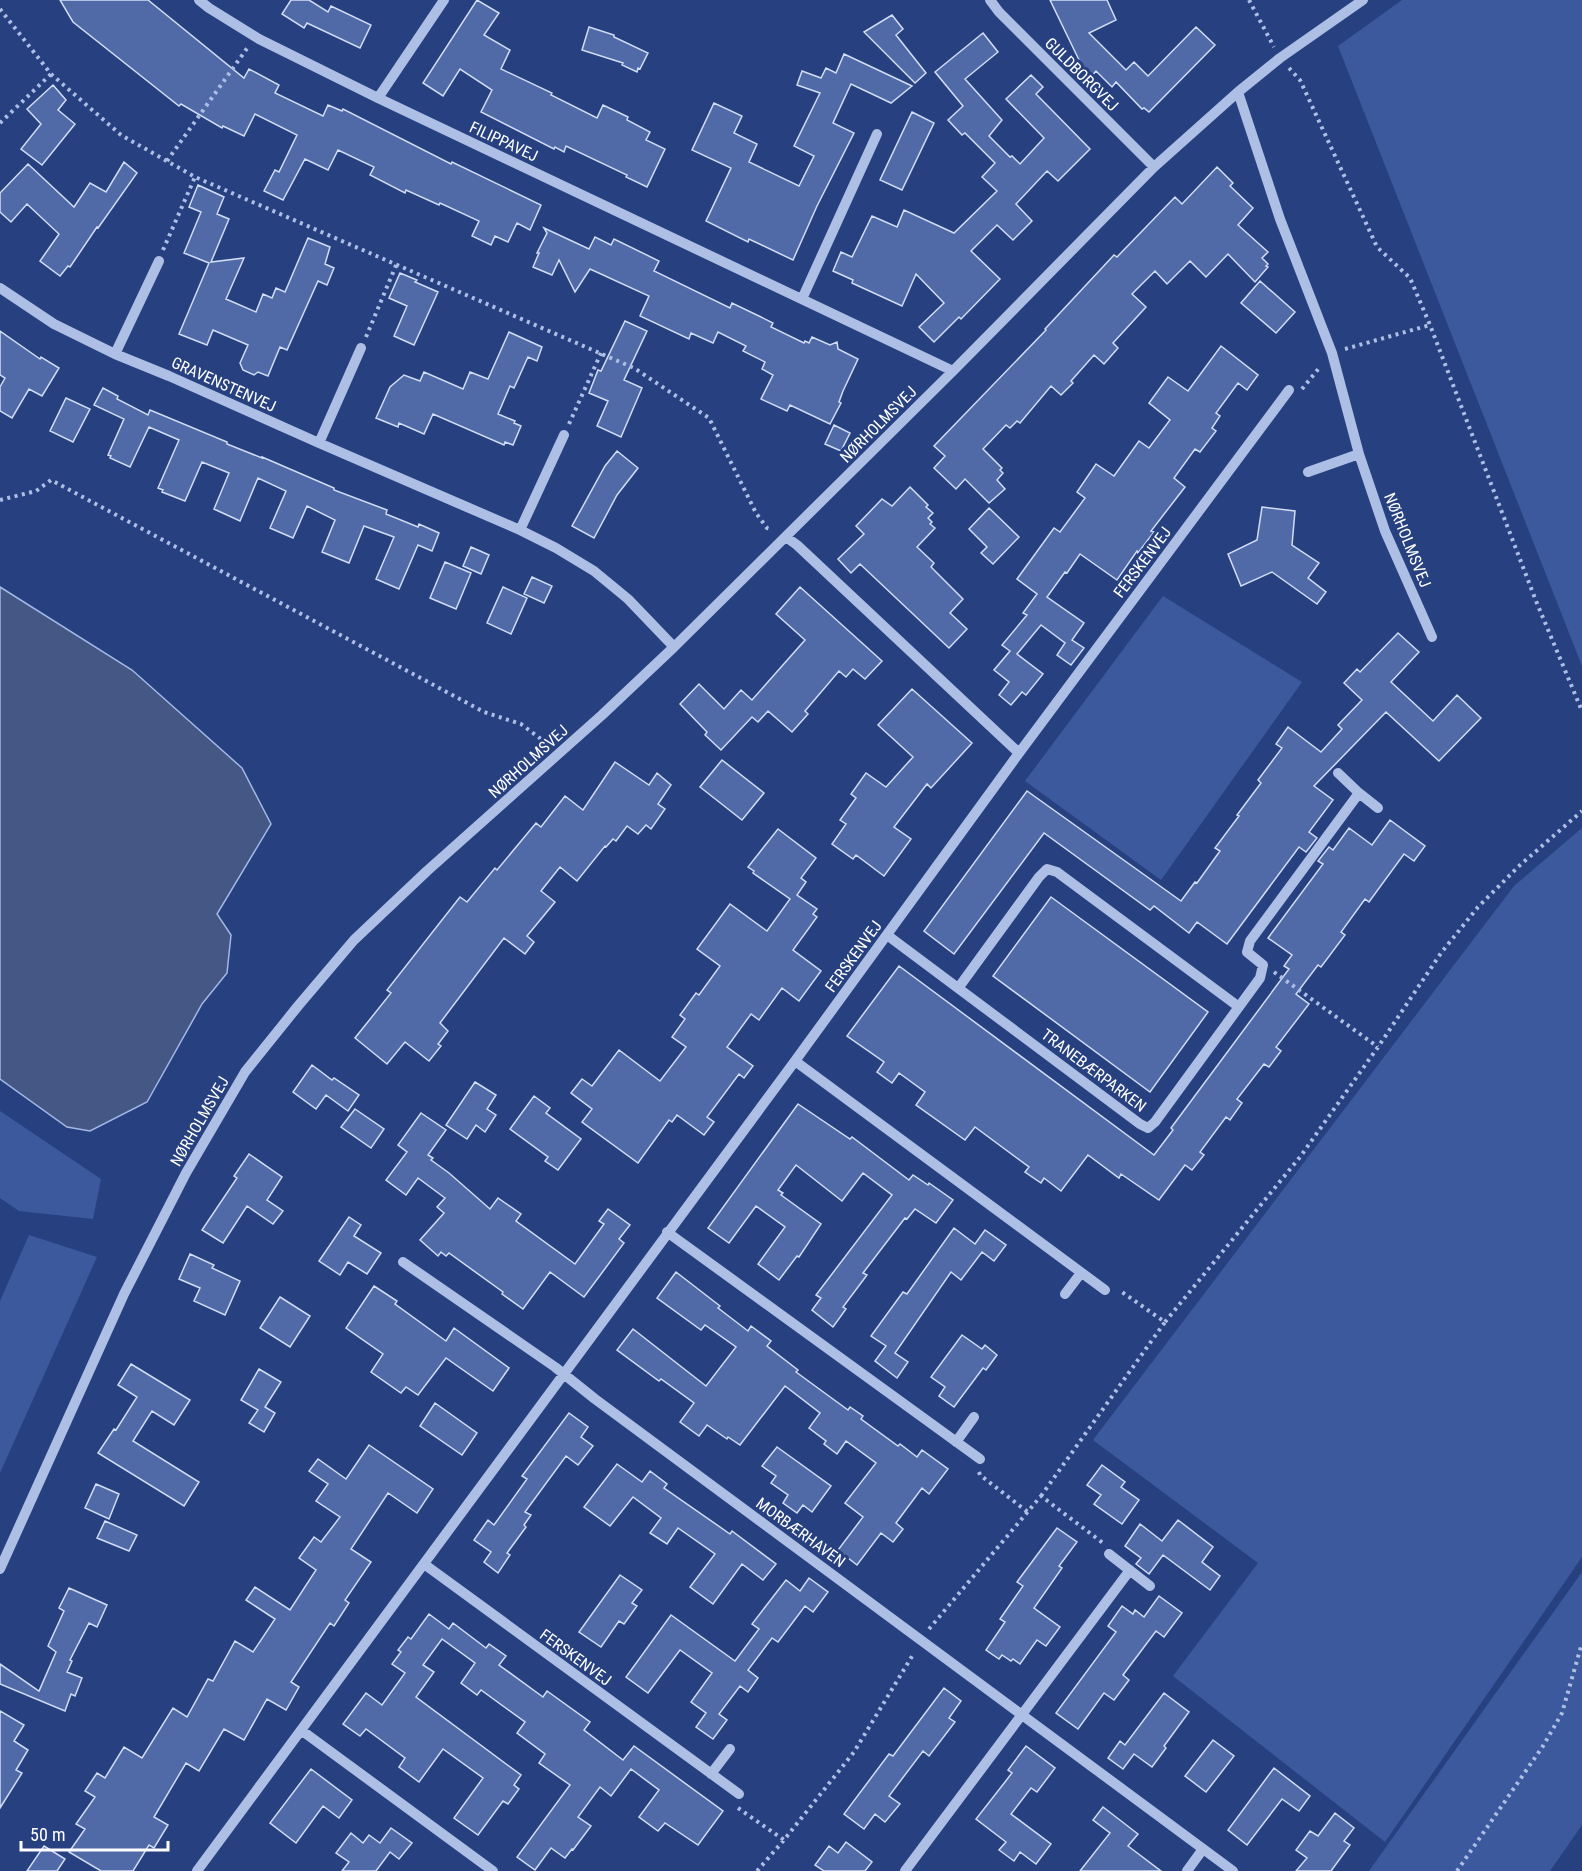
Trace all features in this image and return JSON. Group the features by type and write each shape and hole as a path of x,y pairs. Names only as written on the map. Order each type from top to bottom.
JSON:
{"street":[{"name":"FILIPPAVEJ","path":"199,0 255,37 378,98 953,371"},
{"path":"378,98 444,0"},
{"name":"GULDBORGVEJ","path":"990,0 999,12 1154,168"},
{"name":"NØRHOLMSVEJ","path":"0,1569 124,1294 186,1173 245,1072 354,940 674,647 1154,168 1238,92 1280,58 1363,0"},
{"name":"NØRHOLMSVEJ","path":"1238,92 1280,219 1332,353 1359,454 1385,531 1432,637"},
{"path":"802,299 877,134"},
{"path":"115,354 159,261"},
{"name":"GRAVENSTENVEJ","path":"0,288 54,324 115,354 520,530 556,548 594,571 628,599 674,647"},
{"path":"319,443 361,348"},
{"name":"FERSKENVEJ","path":"197,1871 795,1061 1019,753 1289,390"},
{"path":"520,530 564,435"},
{"path":"1308,472 1359,454"},
{"path":"786,537 1019,753"},
{"path":"1338,773 1378,808"},
{"path":"1263,965 1247,952 1250,941 1359,793"},
{"path":"959,987 1047,869 1057,872 1239,1007"},
{"name":"TRANEBÆRPARKEN","path":"887,935 1148,1128 1155,1122 1260,978 1263,965"},
{"path":"795,1061 1105,1290"},
{"path":"667,1232 980,1459"},
{"path":"403,1262 564,1374"},
{"path":"1065,1294 1081,1273"},
{"name":"MORBÆRHAVEN","path":"564,1374 1233,1871"},
{"path":"956,1442 974,1417"},
{"path":"1109,1554 1150,1586"},
{"name":"FERSKENVEJ","path":"424,1564 739,1794"},
{"path":"905,1871 1130,1570"},
{"path":"301,1730 493,1871"},
{"path":"711,1774 730,1749"},
{"path":"1186,1871 1203,1849"}],"path":[{"path":"1249,0 1280,58 1300,80 1377,247 1410,278 1536,601 1582,711"},
{"path":"0,9 51,74 121,135 195,177 634,368 709,418 756,513 767,528 786,537"},
{"path":"167,161 255,37"},
{"path":"0,123 51,74"},
{"path":"159,261 195,177"},
{"path":"361,348 397,263"},
{"path":"1289,390 1301,390 1332,353 1430,325"},
{"path":"564,435 601,353"},
{"path":"0,500 36,491 51,480 484,712 521,724 560,753"},
{"path":"757,1871 854,1752 936,1619 1029,1513 1165,1322 1300,1157 1442,953 1478,907 1519,866 1582,811"},
{"path":"1263,965 1378,1047"},
{"path":"1105,1290 1113,1286 1165,1322"},
{"path":"980,1459 977,1468 980,1475 1029,1513"},
{"path":"1041,1496 1104,1544 1109,1554"},
{"path":"1457,1871 1544,1746 1562,1713 1582,1643"},
{"path":"739,1794 736,1806 784,1840"}],"shaded area":[{"path":"1402,0 1582,0 1582,666 1338,46"},
{"path":"0,587 132,670 242,768 271,824 217,914 231,935 227,973 202,1004 147,1102 90,1131 67,1127 0,1079"},
{"path":"1163,596 1302,682 1161,880 1025,781"},
{"path":"1582,828 1582,1557 1385,1842 1173,1676 1258,1563 1093,1440 1514,886"},
{"path":"0,1111 101,1179 93,1219 19,1211 0,1198"},
{"path":"29,1235 97,1257 0,1473 0,1301"},
{"path":"1582,1572 1582,1825 1550,1871 1369,1871"}],"building":[{"path":"60,0 148,0 244,78 249,69 279,85 275,93 323,116 328,105 342,111 343,109 451,164 452,162 541,205 530,230 517,223 508,242 495,236 491,245 472,236 479,221 406,190 405,193 370,175 374,167 338,150 328,170 305,159 283,200 264,191 275,170 279,172 297,135 255,114 244,136 223,126 222,128 181,104 179,106 73,22"},
{"path":"291,0 309,0 328,12 331,6 371,25 360,48 307,23 304,28 282,14"},
{"path":"477,0 499,13 484,35 510,50 501,69 552,93 551,95 597,118 603,105 628,117 627,120 650,132 646,140 665,149 647,187 566,146 564,152 555,147 554,149 481,112 492,90 460,69 443,96 423,83"},
{"path":"1050,0 1107,0 1116,20 1089,33 1126,70 1134,62 1148,76 1196,27 1215,45 1149,112 1142,109 1116,82 1112,87 1096,71 1088,80 1073,65 1080,62"},
{"path":"892,15 903,29 896,35 926,73 915,83 864,32"},
{"path":"589,27 614,35 648,53 640,69 638,68 637,72 622,65 623,63 582,50"},
{"path":"983,33 998,52 965,79 1002,120 989,136 1020,164 1044,138 1006,99 1031,75 1043,87 1036,94 1090,149 1058,181 1047,171 1016,204 1032,221 1013,240 997,225 971,251 1000,279 961,319 959,317 934,342 919,327 944,303 916,274 902,306 852,283 853,280 833,271 841,252 852,257 872,216 897,227 904,210 954,233 997,191 982,177 995,163 965,133 962,135 948,120 963,106 935,72"},
{"path":"844,54 912,86 891,103 851,84 833,123 854,133 793,260 749,239 748,242 706,221 731,168 692,150 714,103 742,116 734,133 757,144 749,162 799,186 814,156 794,146 820,93 797,85 802,71 821,78 826,68 836,73"},
{"path":"53,85 66,100 58,110 75,124 42,165 21,149 41,124 27,109"},
{"path":"912,112 934,123 902,190 880,180"},
{"path":"124,162 137,173 70,267 68,266 60,276 40,261 59,234 27,204 11,222 0,212 0,193 28,164 74,207 90,183 106,192"},
{"path":"1217,167 1233,183 1230,186 1253,208 1238,225 1268,252 1262,258 1268,267 1255,282 1228,254 1206,277 1190,261 1167,284 1155,271 1132,294 1146,307 1113,343 1118,348 1104,364 1094,355 1061,395 1051,386 1020,423 1017,421 1010,428 1006,425 983,449 1002,468 1000,470 1003,473 997,480 1005,489 989,503 965,479 956,489 934,468 945,456 934,446 1046,330 1114,255 1117,257 1175,197 1182,204"},
{"path":"198,185 224,197 217,214 229,219 211,262 244,258 226,299 256,312 263,294 272,298 276,288 285,292 308,238 330,247 325,264 334,268 327,285 318,281 287,350 280,347 268,376 258,372 254,375 243,370 240,363 248,345 213,330 207,345 179,334 209,263 184,253 201,212 189,207"},
{"path":"544,228 589,249 595,237 611,245 614,239 659,261 654,271 730,308 732,303 773,323 771,327 804,343 805,341 809,343 812,337 830,345 837,342 838,349 858,359 830,424 790,405 787,411 761,399 773,375 762,369 765,362 743,351 746,346 718,332 713,343 691,333 689,339 640,316 649,296 590,269 575,292 559,260 552,275 533,267 547,233"},
{"path":"400,273 438,292 414,345 394,336 407,306 389,298"},
{"path":"1260,281 1295,312 1276,333 1241,303"},
{"path":"625,321 647,331 624,380 642,388 621,437 597,426 608,401 589,393 598,370 601,371"},
{"path":"0,331 40,359 41,357 59,368 42,396 29,389 12,418 0,411 0,387 5,378 0,375"},
{"path":"509,332 542,347 537,361 528,357 514,388 510,386 498,414 521,426 513,445 505,442 504,445 433,414 424,434 399,423 398,427 376,418 390,387 404,375 420,381 424,372 463,389 470,372 488,379"},
{"path":"1221,346 1258,375 1247,390 1238,383 1216,413 1220,416 1212,428 1216,431 1200,452 1195,449 1174,478 1185,487 1117,580 1080,554 1067,573 1065,572 1047,597 1084,623 1072,640 1084,648 1071,665 1057,655 1065,643 1041,625 1017,654 1043,674 1026,695 1022,692 1011,705 999,695 1009,682 994,670 1010,651 1002,645 1027,615 1023,613 1037,594 1017,579 1054,528 1060,532 1085,498 1077,492 1096,464 1114,476 1139,441 1149,448 1170,420 1149,403 1168,377 1188,391"},
{"path":"103,388 118,396 117,399 148,415 150,410 334,488 334,490 387,510 386,514 439,533 432,551 418,545 399,589 376,579 394,537 364,526 349,563 322,552 335,520 307,506 293,538 270,528 286,491 258,478 240,521 214,509 229,473 202,462 185,501 162,492 163,490 158,488 179,440 149,427 130,467 110,458 111,456 108,455 124,419 94,405"},
{"path":"66,398 90,409 73,442 50,431"},
{"path":"834,425 850,433 841,451 825,444"},
{"path":"617,451 638,468 617,495 594,538 572,526 605,466"},
{"path":"910,487 933,513 928,518 932,522 930,524 935,528 917,547 934,563 931,567 963,599 950,613 967,629 949,648 860,564 851,573 838,559 864,534 856,526 882,499 892,506"},
{"path":"1262,507 1295,511 1292,545 1319,563 1308,578 1326,592 1317,604 1272,572 1241,586 1228,554 1257,540"},
{"path":"989,508 1019,537 993,564 981,553 987,547 969,529"},
{"path":"471,547 489,555 481,574 463,566"},
{"path":"445,562 471,573 456,609 430,598"},
{"path":"532,577 552,586 544,603 524,594"},
{"path":"503,587 527,598 511,634 487,623"},
{"path":"800,587 882,661 865,679 853,669 846,677 839,671 805,711 808,714 792,732 768,711 758,722 752,717 721,750 705,735 707,732 680,704 699,684 724,709 741,690 752,700 805,640 776,614"},
{"path":"1398,633 1419,652 1391,682 1433,721 1457,695 1481,718 1439,761 1386,712 1314,786 1333,800 1309,832 1317,838 1306,852 1299,847 1227,944 1197,922 1189,933 1154,906 1150,910 1044,833 954,954 924,931 1027,791 1181,901 1220,851 1215,848 1261,783 1258,780 1282,748 1276,744 1288,727 1321,752 1342,729 1338,725 1362,700 1344,683 1357,669 1360,672"},
{"path":"912,689 972,743 931,788 927,784 894,827 911,839 884,876 856,855 853,859 832,844 846,824 840,820 856,798 851,794 866,773 886,787 913,757 878,725"},
{"path":"722,760 764,793 742,820 700,787"},
{"path":"615,762 649,785 657,773 671,785 658,804 665,809 651,829 646,825 638,834 627,826 616,841 613,839 605,846 577,881 560,867 541,891 555,902 527,936 534,942 525,954 504,938 440,1023 448,1031 438,1044 441,1046 429,1061 405,1042 387,1064 355,1038 391,993 387,990 460,897 467,902 536,823 541,827 565,796 583,810"},
{"path":"1390,820 1425,846 1414,861 1404,854 1369,902 1365,899 1341,932 1345,935 1321,967 1318,965 1296,994 1309,1004 1276,1047 1281,1051 1269,1067 1264,1064 1237,1099 1242,1103 1230,1120 1226,1117 1200,1152 1204,1155 1192,1170 1185,1165 1159,1200 1121,1174 1119,1178 1088,1155 1061,1191 1044,1178 1041,1183 1025,1172 1029,1167 975,1127 965,1140 916,1105 925,1092 899,1073 892,1083 877,1072 884,1062 847,1036 899,966 1154,1155 1173,1130 1171,1128 1289,969 1284,966 1292,955 1268,938 1323,864 1318,861 1329,847 1333,850 1349,828 1372,845"},
{"path":"778,829 816,858 801,878 806,882 797,895 817,909 813,914 817,917 793,950 821,971 799,1001 782,988 759,1020 751,1014 727,1047 753,1066 744,1078 739,1074 707,1117 714,1122 704,1135 677,1115 672,1122 669,1120 638,1163 582,1122 592,1109 571,1093 582,1079 592,1086 619,1050 660,1081 686,1047 672,1037 685,1019 680,1015 696,993 699,995 720,966 697,949 730,904 767,931 790,899 748,867"},
{"path":"1051,897 1208,1012 1150,1092 993,976"},
{"path":"312,1065 332,1080 334,1078 359,1095 348,1111 326,1095 316,1109 293,1092"},
{"path":"475,1082 496,1095 487,1109 496,1115 485,1132 476,1125 467,1139 446,1125"},
{"path":"534,1096 550,1108 546,1113 581,1139 558,1170 545,1161 548,1157 510,1129"},
{"path":"798,1104 850,1139 852,1137 909,1180 913,1175 953,1200 936,1223 915,1209 907,1219 905,1218 863,1273 867,1275 843,1307 846,1309 833,1327 812,1310 821,1298 816,1295 892,1195 863,1173 842,1201 796,1165 778,1190 783,1193 781,1195 821,1224 799,1257 797,1256 779,1280 758,1264 785,1227 756,1206 729,1243 708,1228"},
{"path":"355,1109 384,1129 371,1148 341,1127"},
{"path":"421,1113 446,1130 428,1155 433,1158 431,1160 490,1209 498,1198 521,1214 516,1221 575,1264 604,1224 599,1221 608,1209 630,1225 619,1239 624,1243 584,1297 550,1272 523,1309 449,1253 446,1256 441,1252 438,1256 420,1240 444,1213 437,1207 445,1198 418,1178 406,1195 386,1180 407,1152 398,1145"},
{"path":"249,1154 282,1177 267,1200 283,1211 273,1224 247,1206 223,1243 202,1230 237,1178 234,1176"},
{"path":"349,1217 361,1225 354,1236 381,1253 367,1274 348,1262 340,1275 319,1261"},
{"path":"954,1228 975,1244 985,1230 1006,1245 994,1261 982,1252 961,1280 951,1272 895,1353 908,1362 897,1378 875,1361 886,1346 871,1336 903,1292 907,1294"},
{"path":"190,1254 214,1265 212,1268 240,1281 225,1315 194,1301 200,1288 179,1279"},
{"path":"676,1272 748,1331 751,1326 771,1341 767,1346 798,1370 796,1372 848,1410 850,1407 863,1416 861,1419 898,1446 900,1444 917,1457 922,1450 948,1469 929,1494 922,1488 896,1523 903,1529 893,1542 881,1533 857,1565 838,1550 863,1517 845,1503 876,1463 846,1441 837,1454 824,1444 826,1441 809,1428 820,1413 785,1386 740,1445 707,1425 699,1436 680,1422 694,1403 617,1350 633,1329 706,1386 736,1347 705,1325 701,1330 657,1298"},
{"path":"374,1286 397,1301 395,1304 446,1341 454,1328 509,1368 493,1391 446,1358 418,1395 406,1387 401,1393 371,1372 383,1354 346,1328"},
{"path":"280,1297 310,1316 290,1347 260,1328"},
{"path":"962,1335 982,1349 985,1345 997,1355 986,1370 983,1368 954,1407 939,1396 945,1387 931,1377"},
{"path":"131,1364 190,1400 174,1425 152,1411 133,1441 199,1482 184,1506 98,1453 137,1397 118,1385"},
{"path":"259,1369 281,1382 265,1407 275,1413 264,1432 249,1423 258,1410 241,1400"},
{"path":"435,1403 477,1433 462,1455 420,1426"},
{"path":"569,1413 588,1427 581,1437 593,1446 578,1465 566,1456 525,1512 531,1515 524,1525 526,1527 507,1553 510,1555 498,1573 484,1562 491,1552 474,1540 488,1520 494,1525 527,1479 522,1476"},
{"path":"369,1445 433,1489 417,1513 388,1493 351,1549 371,1562 345,1600 349,1603 334,1626 330,1623 291,1682 299,1687 286,1710 267,1699 244,1740 224,1729 199,1771 186,1763 154,1817 168,1825 154,1848 149,1845 133,1871 101,1871 69,1852 85,1829 76,1824 95,1797 85,1791 97,1773 105,1778 124,1747 142,1758 173,1708 187,1717 208,1679 213,1681 235,1641 253,1652 275,1619 246,1600 255,1587 290,1610 316,1570 299,1558 314,1537 321,1542 340,1517 316,1501 328,1484 309,1471 318,1459 346,1479"},
{"path":"777,1447 831,1486 812,1512 803,1505 797,1513 783,1503 788,1495 771,1483 776,1476 762,1466"},
{"path":"617,1464 642,1482 650,1471 667,1484 664,1488 730,1534 732,1531 776,1564 763,1580 742,1564 713,1604 690,1587 715,1554 678,1528 667,1544 650,1533 661,1518 633,1497 610,1526 584,1507"},
{"path":"1102,1465 1125,1482 1121,1487 1139,1500 1122,1524 1094,1504 1101,1495 1087,1485"},
{"path":"96,1484 119,1494 109,1519 85,1508"},
{"path":"1178,1520 1213,1547 1202,1562 1220,1576 1210,1590 1163,1555 1149,1574 1136,1564 1141,1558 1125,1546 1140,1524 1162,1541"},
{"path":"105,1521 137,1535 129,1551 97,1538"},
{"path":"1057,1528 1077,1542 1059,1566 1062,1568 1034,1608 1060,1627 1046,1646 1037,1640 1020,1664 1002,1655 999,1659 986,1650 1005,1622 1000,1619 1023,1586 1017,1582"},
{"path":"620,1575 642,1590 632,1603 637,1606 624,1624 619,1621 601,1647 579,1632"},
{"path":"809,1578 828,1592 813,1612 805,1606 778,1642 772,1638 748,1670 758,1678 748,1692 740,1686 719,1714 727,1720 713,1739 696,1727 706,1713 691,1702 712,1673 680,1650 648,1693 626,1677 671,1615 735,1661 759,1629 752,1624 786,1580 800,1591"},
{"path":"69,1588 107,1605 97,1627 89,1623 70,1660 72,1661 67,1672 82,1678 75,1696 71,1694 65,1711 0,1684 0,1664 39,1691 56,1652 48,1646 64,1611 59,1608"},
{"path":"1159,1596 1182,1613 1164,1637 1156,1631 1123,1675 1129,1680 1114,1700 1104,1693 1078,1729 1056,1713 1116,1632 1108,1626 1122,1606 1133,1614 1135,1610 1144,1617"},
{"path":"429,1614 449,1629 453,1623 486,1648 489,1644 506,1656 499,1665 543,1697 547,1691 590,1722 584,1730 623,1760 634,1746 723,1811 698,1845 665,1823 658,1831 639,1817 659,1790 631,1769 611,1796 600,1787 578,1817 591,1826 565,1858 551,1848 535,1870 517,1857 570,1785 539,1763 545,1754 517,1733 525,1722 481,1690 477,1695 461,1683 475,1663 442,1639 423,1665 434,1672 416,1697 521,1775 514,1785 519,1789 508,1804 503,1801 478,1835 454,1818 483,1778 443,1749 419,1782 399,1767 405,1758 366,1729 360,1736 343,1724 366,1693 382,1705 405,1673 392,1664 401,1652 398,1650 408,1637 411,1639"},
{"path":"944,1688 961,1701 949,1718 955,1722 929,1756 923,1751 889,1796 900,1804 885,1822 875,1814 864,1829 844,1814 889,1754 893,1756"},
{"path":"1164,1693 1189,1712 1152,1767 1134,1754 1123,1769 1108,1758 1120,1741 1125,1745"},
{"path":"0,1711 24,1725 14,1741 28,1750 16,1770 22,1773 0,1808"},
{"path":"1213,1740 1234,1756 1206,1792 1185,1776"},
{"path":"1026,1746 1055,1768 1037,1792 1031,1788 1011,1814 1051,1844 1036,1864 1020,1852 1014,1861 999,1850 1006,1842 976,1819 1012,1773 1008,1770"},
{"path":"1274,1768 1310,1796 1299,1811 1282,1799 1247,1845 1228,1830"},
{"path":"311,1769 352,1800 339,1818 323,1806 296,1843 270,1823"},
{"path":"1103,1807 1138,1834 1128,1846 1161,1871 1080,1871 1110,1833 1093,1820"},
{"path":"1335,1813 1354,1828 1344,1841 1350,1845 1331,1871 1296,1871 1307,1858 1296,1850 1310,1831 1318,1836"},
{"path":"391,1828 412,1843 399,1859 390,1852 376,1871 342,1871 349,1862 336,1853 351,1833 363,1843 369,1835 380,1843"},
{"path":"846,1842 872,1862 865,1871 824,1871 815,1865 829,1846 838,1853"},
{"path":"44,1846 65,1859 57,1871 27,1871"}]}
